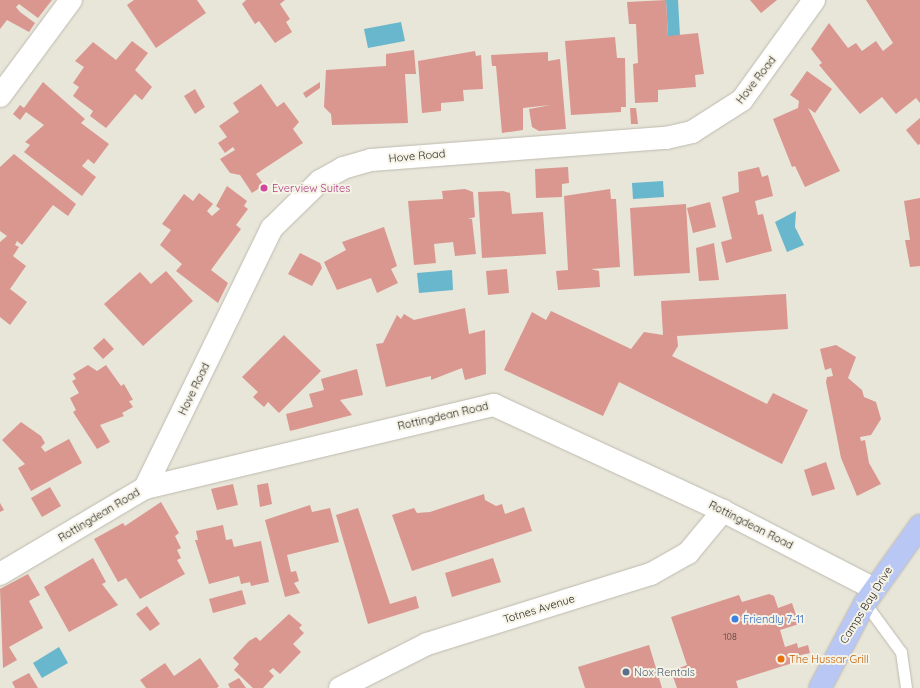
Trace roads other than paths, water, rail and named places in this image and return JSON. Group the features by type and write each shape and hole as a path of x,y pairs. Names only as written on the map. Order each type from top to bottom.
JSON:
{"main road":[{"name":"Camps Bay Drive","path":"820,688 870,596 920,526"}],"street":[{"path":"0,96 71,0"},
{"name":"Hove Road","path":"145,488 272,228 320,182 342,168 371,160 666,138 692,132 742,100 814,0"},
{"name":"Rottingdean Road","path":"0,574 145,488 494,405 723,511 870,596"},
{"name":"Totnes Avenue","path":"345,687 427,644 651,574 688,552 723,511"}],"lane":[{"path":"870,596 901,652 906,688"}],"water":[{"path":"666,0 678,0 680,36 668,36"},
{"path":"401,22 405,41 368,48 364,29"},
{"path":"663,181 664,197 633,199 632,183"},
{"path":"796,211 795,227 804,245 787,252 775,222"},
{"path":"452,270 453,290 419,293 417,273"},
{"path":"59,647 68,663 42,678 33,663"}],"place":[{"name":"Everview Suites","path":"264,188"},
{"name":"Friendly 7-11","path":"735,619"},
{"name":"The Hussar Grill","path":"781,659"},
{"name":"Nox Rentals","path":"626,672"}]}
